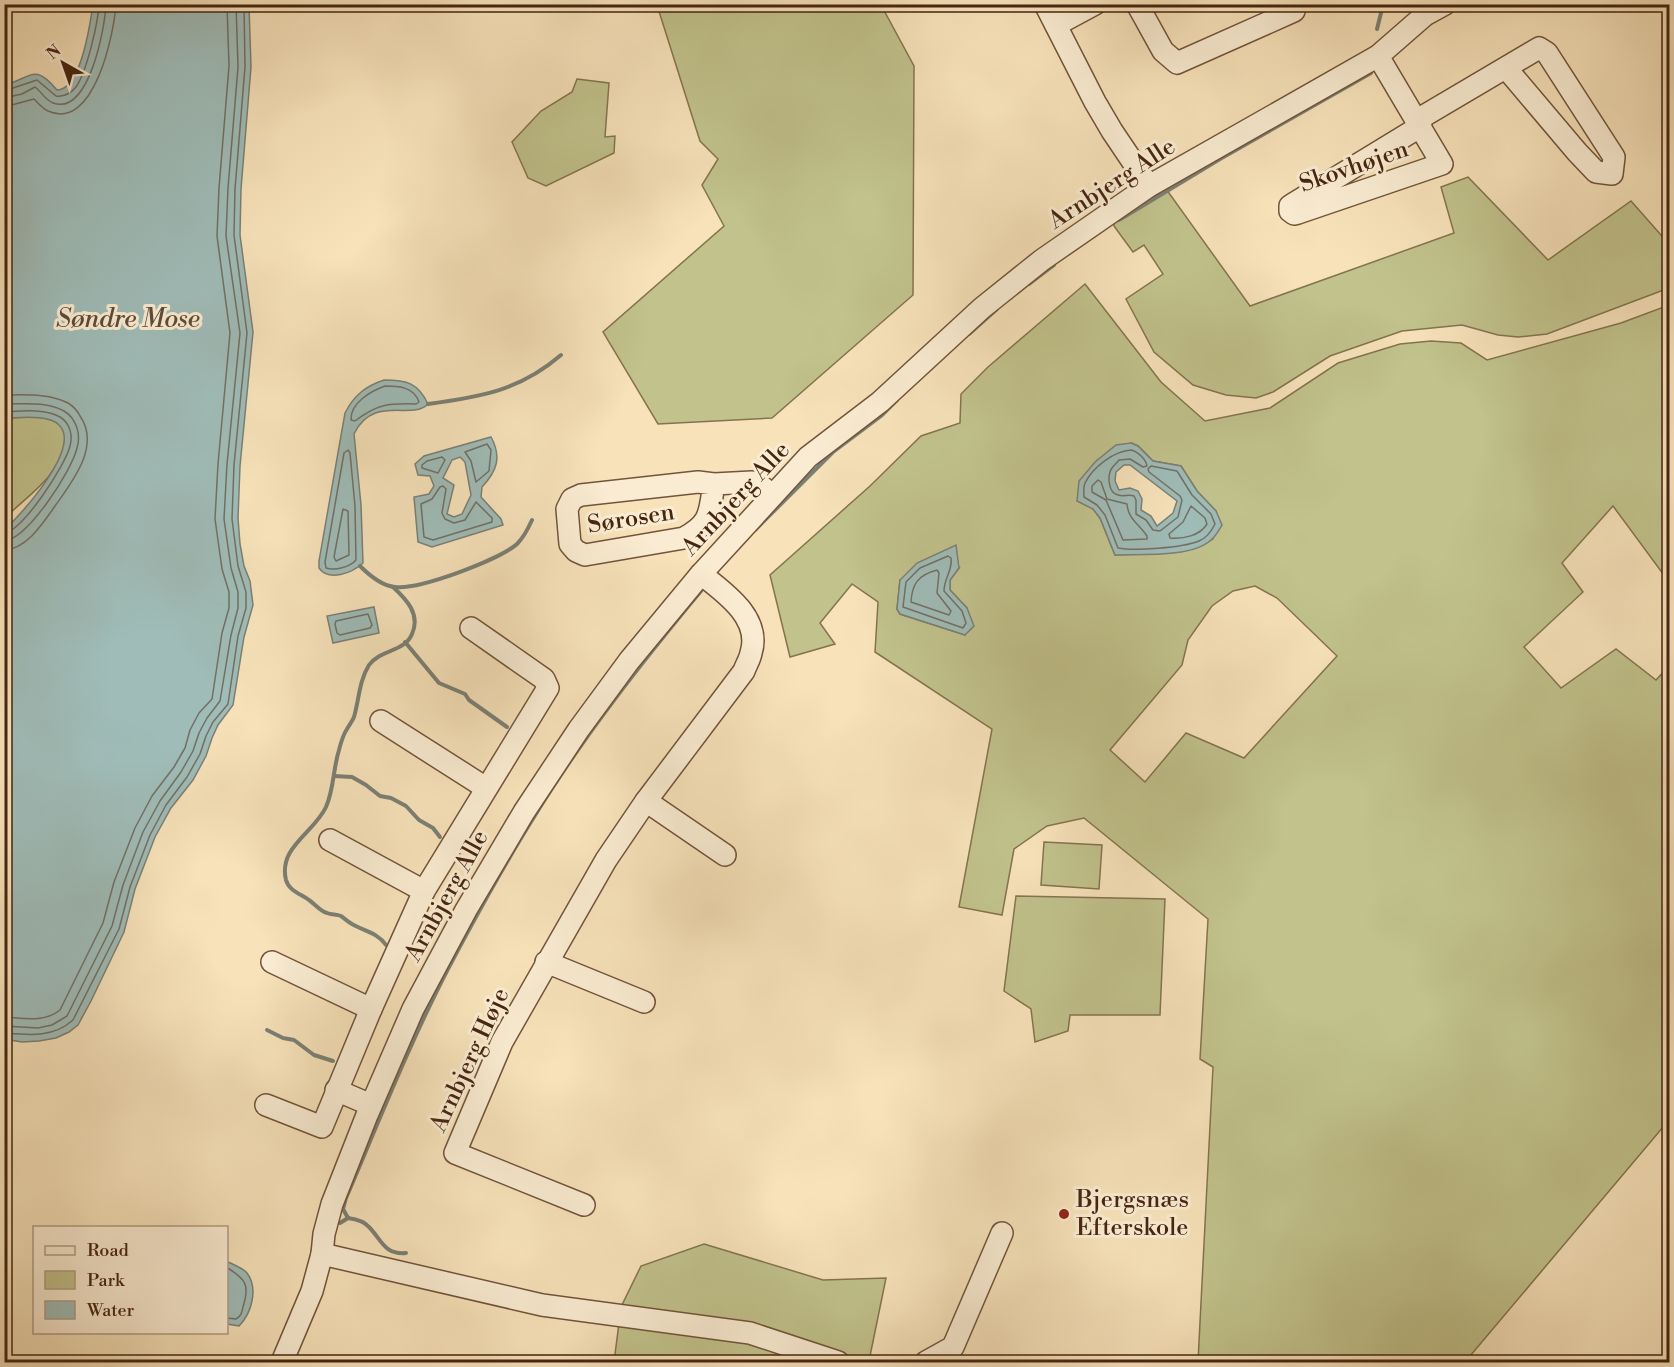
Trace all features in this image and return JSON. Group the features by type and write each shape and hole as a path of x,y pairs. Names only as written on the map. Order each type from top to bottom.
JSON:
{"street":[{"path":"1045,4 1095,102 1149,186"},
{"path":"1056,25 1095,4"},
{"path":"1137,4 1163,51 1177,63 1294,10"},
{"name":"Arnbjerg Alle","path":"282,1362 312,1291 332,1204 371,1105 419,999 466,910 524,812 579,729 629,661 701,574 808,457 880,402 982,308 1042,260 1149,186 1378,56 1425,15 1445,4"},
{"name":"Skovhøjen","path":"1378,56 1419,123 1442,164 1294,214 1290,211 1290,206 1419,123 1506,68 1539,48 1547,53 1614,157 1612,174 1596,172 1506,68"},
{"name":"Sørosen","path":"714,483 707,520 698,531 684,538 585,555 576,551 570,544 567,509 572,499 581,495 698,482 752,482 772,495"},
{"name":"Arnbjerg Høje","path":"584,1205 455,1153 502,1042 606,860 646,801 744,671 752,651 752,635 748,620 741,609 701,574"},
{"path":"266,1105 322,1127 371,1009 424,891 548,688 544,679 471,628"},
{"path":"381,722 486,788"},
{"path":"646,801 725,855"},
{"path":"330,840 424,891"},
{"path":"272,962 371,1009"},
{"path":"546,962 644,1002"},
{"path":"336,1090 371,1105"},
{"path":"926,1362 953,1347 1002,1233"},
{"path":"322,1254 542,1305 750,1334 838,1362"}],"green space":[{"path":"657,5 881,5 914,66 913,295 772,418 658,424 603,332 724,226 702,185 718,159 700,141"},
{"path":"577,79 609,83 605,137 615,136 614,153 546,186 528,178 512,142 541,111 572,92"},
{"path":"1468,177 1548,260 1631,201 1669,244 1669,288 1547,334 1518,337 1498,335 1462,325 1402,331 1330,356 1273,392 1256,398 1226,395 1193,385 1154,352 1126,299 1163,274 1144,245 1133,252 1114,226 1115,217 1164,186 1250,306 1454,233 1441,187"},
{"path":"1085,284 1161,382 1205,421 1270,408 1338,363 1400,344 1431,341 1461,343 1487,360 1621,323 1669,305 1669,582 1613,506 1562,563 1583,592 1524,647 1561,688 1616,649 1656,680 1669,666 1669,1120 1465,1362 1198,1362 1213,1067 1200,1059 1208,919 1084,818 1047,826 1014,849 1002,915 959,907 992,729 875,652 878,602 852,584 820,623 835,644 790,657 770,575 870,486 921,436 960,423 961,394 988,367","holes":["1131,443 1138,446 1153,461 1181,466 1197,491 1216,511 1213,539 1178,552 1115,555 1100,518 1093,509","959,568 950,580 950,590 967,608 965,635 900,614 897,609 900,580","1255,586 1277,598 1337,656 1244,758 1186,733 1145,782 1110,750 1182,665 1188,640 1212,606 1233,591"]},
{"path":"38,417 56,422 62,427 65,440 61,456 49,476 5,518 5,418"},
{"path":"1044,842 1102,845 1099,889 1041,885"},
{"path":"1016,896 1165,899 1160,1015 1070,1015 1068,1031 1035,1042 1031,1009 1004,991"},
{"path":"704,1244 823,1280 886,1278 869,1361 751,1329 621,1307 641,1266"},
{"path":"619,1323 748,1340 814,1362 614,1362"}],"water":[{"name":"Søndre Mose","path":"93,5 249,5 251,67 241,189 240,235 253,332 240,466 238,518 240,544 244,566 250,581 253,605 244,637 233,705 218,725 206,756 193,780 171,808 155,837 135,889 124,932 91,1001 78,1025 69,1032 56,1038 22,1042 4,1039 5,529 24,510 47,480 57,464 63,448 64,435 59,425 48,419 5,418 5,85 38,74 57,90 65,87 72,79 83,55"},
{"path":"384,380 411,384 420,391 428,404 421,409 382,411 371,415 362,422 354,434 361,505 363,563 347,573 329,575 319,568 319,561 345,413 361,392"},
{"path":"491,437 496,451 496,463 482,487 481,497 501,519 503,525 432,547 418,542 414,497 429,494 434,486 430,476 418,475 415,464 424,456","holes":["460,457 465,462 471,495 462,514 454,517 447,514 454,485 443,478 452,460"]},
{"path":"1131,443 1138,446 1153,461 1181,466 1197,491 1216,511 1222,525 1213,538 1191,550 1152,555 1115,555 1100,518 1093,509 1077,501 1079,481 1095,462 1116,445","holes":["1124,465 1130,465 1177,501 1173,513 1157,526 1151,516 1141,510 1142,499 1138,491 1130,488 1119,490 1115,481 1116,472"]},
{"path":"956,545 959,568 950,580 950,590 967,608 974,626 965,635 900,614 897,609 900,580 917,563"},
{"path":"374,607 379,633 333,643 327,616"},
{"path":"228,1262 245,1271 251,1279 252,1301 247,1315 239,1326 228,1324"}],"waterway":[{"path":"1377,29 1381,4"},
{"path":"1119,220 1371,73"},
{"path":"1029,284 1054,265"},
{"path":"969,334 997,309"},
{"path":"428,404 498,390 530,377 561,355"},
{"path":"755,530 833,452 881,416 897,400"},
{"path":"360,566 385,585 406,587 422,584 458,573 508,551 522,539 532,520"},
{"path":"386,945 375,935 341,916 322,911 292,890 286,880 285,868 292,849 314,825 326,807 341,741 354,717 361,684 369,665 379,656 404,644 412,634 415,620 411,608 393,587"},
{"path":"340,1223 348,1218 343,1209 346,1198 421,1024 501,872 592,729 701,591"},
{"path":"405,642 439,683 465,694 469,700 507,727"},
{"path":"334,776 352,777 380,796 391,798 406,806 419,820 433,828 440,837"},
{"path":"267,1030 283,1038 294,1040 314,1055 333,1061"},
{"path":"348,1218 367,1225 388,1249 406,1253"}],"place":[{"name":"Bjergsnæs Efterskole","path":"1064,1214"}]}
